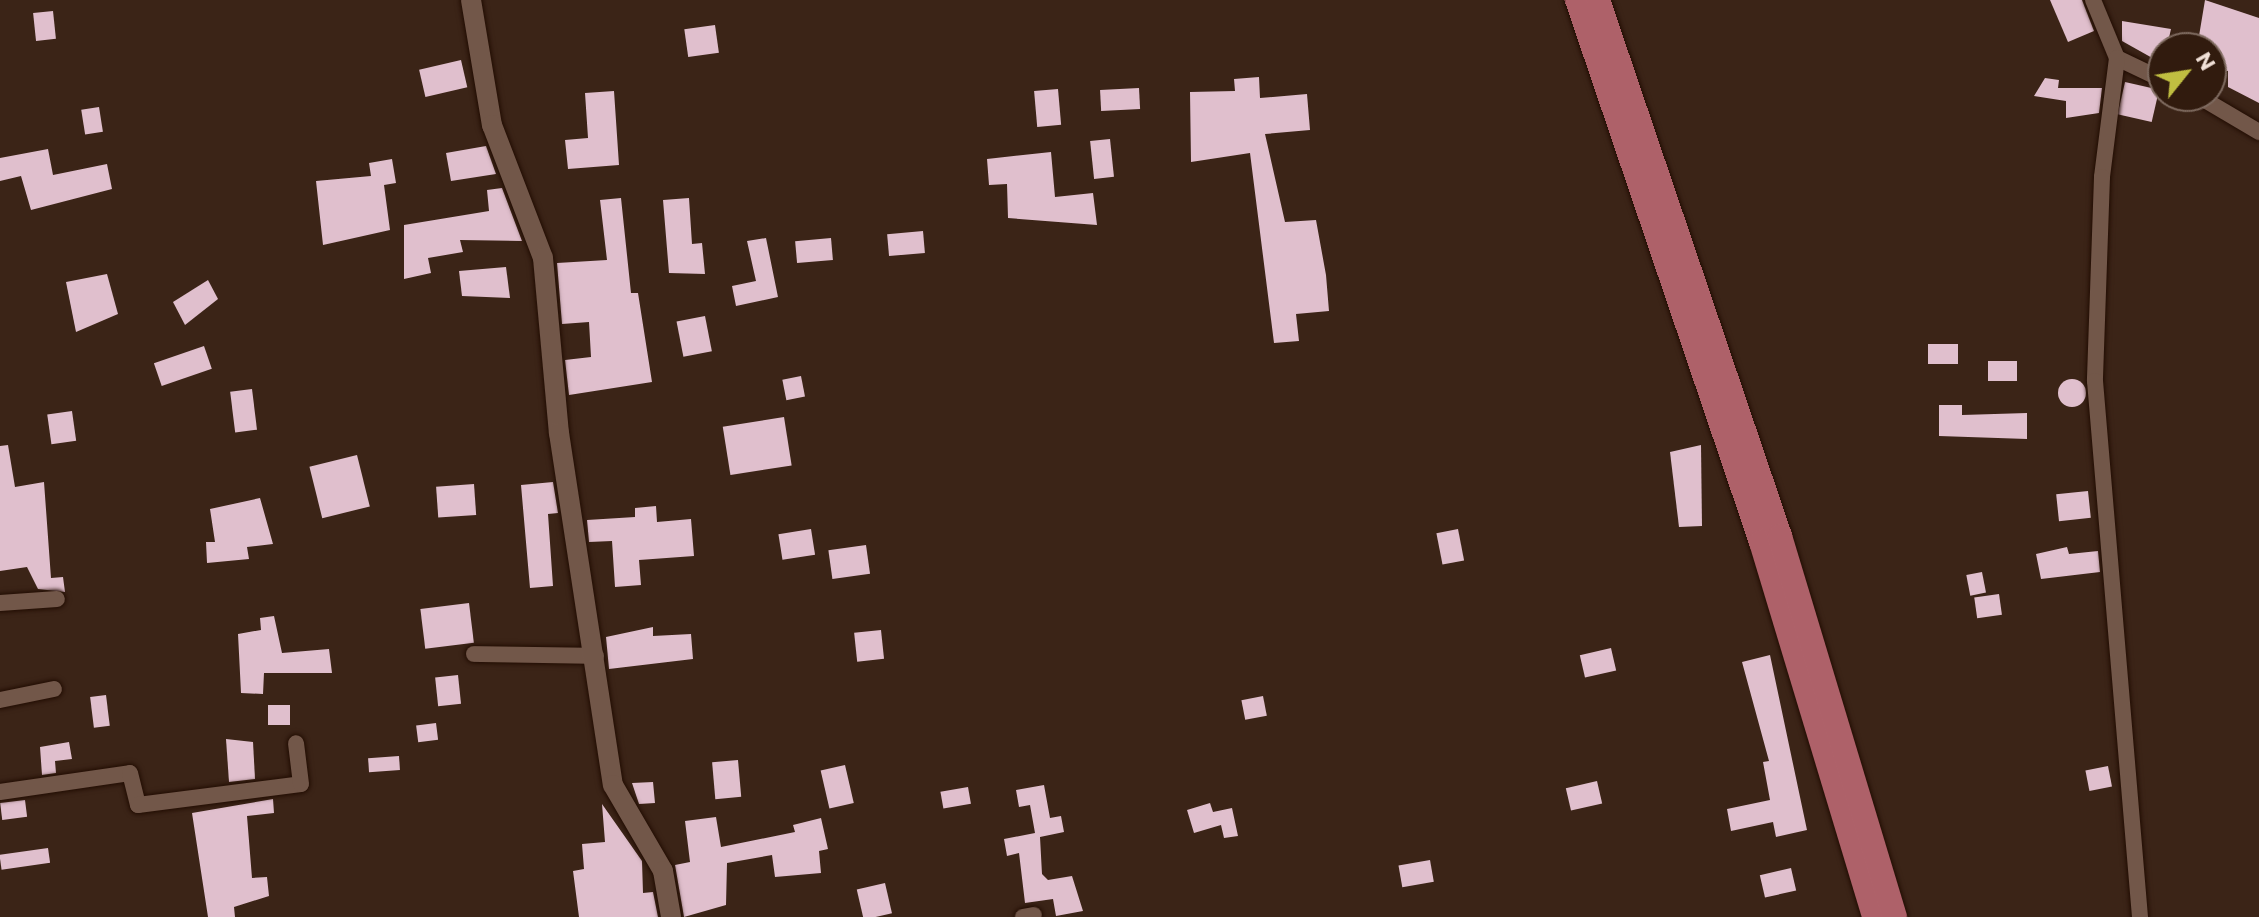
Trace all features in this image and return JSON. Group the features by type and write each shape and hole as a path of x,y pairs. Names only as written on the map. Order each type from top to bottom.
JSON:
{"main road":[{"path":"1577,0 1761,542 1874,917"},
{"path":"1598,0 1780,536 1895,917"}],"street":[{"path":"471,0 492,125 543,258 559,433 596,656 613,785 663,871 671,917"},
{"path":"2093,0 2117,58 2102,177 2095,381 2140,917"},
{"path":"2117,58 2147,72"},
{"path":"2225,112 2259,132"},
{"path":"0,603 57,599"},
{"path":"474,654 596,656"},
{"path":"0,700 54,689"},
{"path":"0,792 130,773 138,805 301,784 296,743"}],"building":[{"path":"2050,0 2082,0 2094,31 2068,42"},
{"path":"2205,0 2259,18 2259,103 2228,87 2227,32 2200,32"},
{"path":"53,11 56,39 36,41 33,13"},
{"path":"2122,21 2171,29 2170,32 2147,32 2147,55 2122,41"},
{"path":"715,25 719,53 688,57 684,29"},
{"path":"461,60 467,87 425,97 419,70"},
{"path":"1259,77 1260,98 1307,94 1310,130 1265,134 1285,222 1316,220 1326,275 1329,311 1296,314 1299,341 1274,343 1250,153 1191,162 1190,92 1235,91 1234,79"},
{"path":"2045,78 2059,80 2058,88 2102,88 2099,113 2066,118 2066,101 2034,96"},
{"path":"2125,82 2147,87 2147,112 2154,112 2152,122 2118,114"},
{"path":"1139,88 1140,109 1101,111 1100,90"},
{"path":"1058,89 1061,125 1037,127 1034,91"},
{"path":"614,91 619,165 568,169 565,140 588,138 585,93"},
{"path":"99,107 103,132 85,135 81,110"},
{"path":"1110,139 1114,177 1094,179 1090,141"},
{"path":"486,146 496,174 451,181 446,153"},
{"path":"48,149 53,175 107,164 112,189 31,210 21,176 0,181 0,158"},
{"path":"1051,152 1055,197 1093,193 1097,225 1008,218 1007,184 989,185 987,159"},
{"path":"392,159 396,183 384,185 390,230 323,245 316,181 371,176 369,163"},
{"path":"502,188 522,241 460,240 463,252 428,258 431,273 404,279 404,225 489,211 487,190"},
{"path":"621,198 631,293 638,293 652,382 569,395 565,360 591,357 589,322 562,324 557,263 607,260 600,200"},
{"path":"689,198 692,244 702,243 705,274 669,273 663,200"},
{"path":"923,231 925,253 889,256 887,234"},
{"path":"766,238 778,297 736,306 732,286 756,281 747,241"},
{"path":"831,238 833,260 797,263 795,241"},
{"path":"506,267 510,298 462,296 459,271"},
{"path":"107,274 118,314 76,332 66,282"},
{"path":"208,280 218,299 185,325 173,302"},
{"path":"705,316 712,351 683,357 677,322"},
{"path":"1928,344 1958,344 1958,364 1928,364"},
{"path":"204,346 212,369 162,386 154,363"},
{"path":"1988,361 2017,361 2017,381 1988,381"},
{"path":"801,376 805,397 786,400 782,380"},
{"path":"2072,379 2082,383 2086,393 2082,403 2072,407 2062,403 2058,393 2062,383"},
{"path":"252,389 257,430 235,432 230,392"},
{"path":"1939,405 1962,405 1962,415 2027,413 2027,439 1939,436"},
{"path":"72,411 76,441 51,444 47,414"},
{"path":"784,417 792,465 730,475 723,427"},
{"path":"8,445 15,487 44,482 51,578 63,577 65,592 38,589 27,567 0,571 0,446"},
{"path":"1701,445 1702,526 1679,527 1670,452"},
{"path":"357,455 370,506 322,518 309,467"},
{"path":"553,482 558,513 548,514 553,586 530,588 521,485"},
{"path":"474,484 476,515 438,518 436,487"},
{"path":"2088,491 2091,518 2059,521 2056,494"},
{"path":"260,498 273,544 247,547 249,559 207,563 206,542 215,542 210,509"},
{"path":"656,506 657,522 691,519 694,556 639,560 641,585 615,587 612,541 589,542 587,520 635,517 635,508"},
{"path":"811,529 815,555 782,560 778,534"},
{"path":"1458,529 1464,560 1443,565 1436,533"},
{"path":"866,545 870,574 832,579 828,550"},
{"path":"2067,547 2069,554 2098,551 2100,572 2041,579 2036,554"},
{"path":"1982,572 1986,593 1970,596 1966,575"},
{"path":"1999,594 2002,615 1977,618 1974,597"},
{"path":"469,603 474,643 425,649 420,609"},
{"path":"274,616 282,653 329,649 332,673 264,673 263,694 241,693 238,634 261,630 260,618"},
{"path":"653,627 653,636 691,634 693,659 609,669 606,637"},
{"path":"881,630 884,659 857,662 854,633"},
{"path":"1611,648 1616,670 1585,678 1580,655"},
{"path":"1770,655 1807,830 1776,837 1773,822 1731,831 1727,809 1770,800 1763,762 1769,761 1742,662"},
{"path":"458,675 461,704 438,706 435,677"},
{"path":"106,695 110,726 94,728 90,697"},
{"path":"1263,696 1267,716 1245,720 1241,700"},
{"path":"268,705 290,705 290,725 268,725"},
{"path":"436,723 438,740 418,742 416,725"},
{"path":"226,739 253,742 255,779 229,782"},
{"path":"69,742 72,759 55,761 56,773 42,775 40,747"},
{"path":"399,756 400,770 369,772 368,758"},
{"path":"738,760 741,797 715,799 712,762"},
{"path":"845,765 854,803 829,809 821,771"},
{"path":"2108,766 2112,787 2089,791 2085,770"},
{"path":"1597,781 1602,803 1571,811 1566,788"},
{"path":"653,782 655,803 639,804 632,783"},
{"path":"1044,785 1050,818 1061,816 1064,832 1040,837 1042,874 1048,880 1072,876 1083,911 1056,916 1053,899 1025,903 1019,853 1007,856 1004,839 1035,833 1030,805 1019,807 1016,790"},
{"path":"968,787 971,804 943,809 940,792"},
{"path":"273,799 274,813 247,816 252,878 267,877 269,896 234,907 235,917 208,917 192,813"},
{"path":"25,800 27,817 2,820 0,803"},
{"path":"1210,803 1213,812 1232,808 1238,836 1224,838 1221,825 1194,833 1187,810"},
{"path":"602,804 642,861 643,893 653,892 658,917 579,917 573,871 584,869 582,844 605,842"},
{"path":"716,817 721,847 795,832 793,825 821,818 828,849 819,851 821,873 775,877 772,855 727,863 726,905 684,917 675,865 690,862 685,821"},
{"path":"48,848 50,863 2,870 0,855"},
{"path":"1430,860 1434,882 1402,887 1398,866"},
{"path":"1791,868 1796,890 1765,898 1760,875"},
{"path":"885,883 892,913 863,917 857,890"}]}
